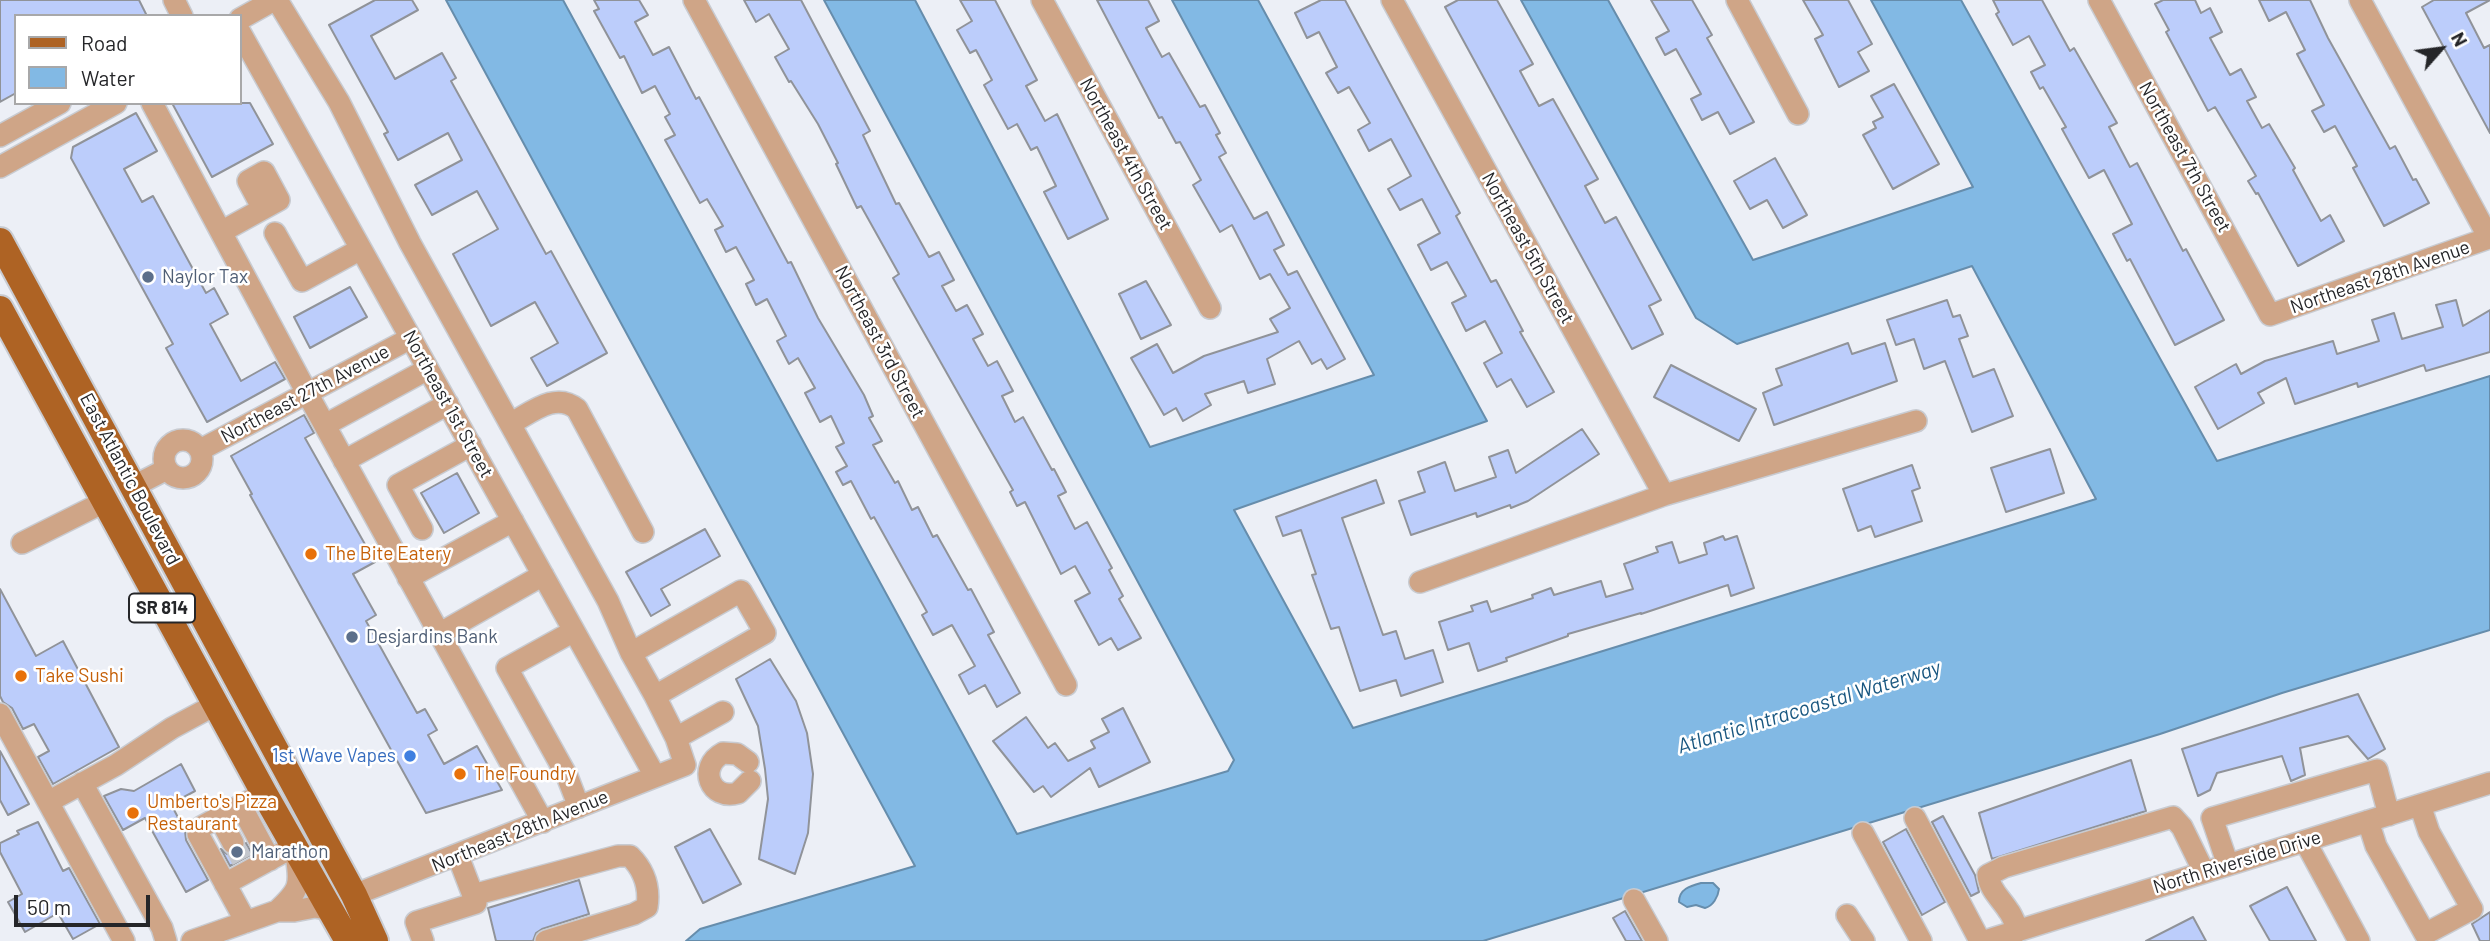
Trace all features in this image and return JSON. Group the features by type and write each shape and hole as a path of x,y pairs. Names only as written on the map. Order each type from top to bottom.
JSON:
{"main road":[{"name":"East Atlantic Boulevard","path":"0,242 134,486 354,895 376,941"},
{"name":"East Atlantic Boulevard","path":"0,309 294,849 348,941"},
{"path":"71,440 113,476 134,486"},
{"path":"104,502 134,516 168,550"},
{"path":"294,849 336,885 354,895"}],"street":[{"path":"242,18 275,0 339,102 410,243 608,601 631,653 676,738 685,765 708,774 713,788 725,795 738,793 749,771 737,754 723,753 711,762 708,774"},
{"name":"Northeast 3rd Street","path":"694,0 1066,685"},
{"name":"Northeast 4th Street","path":"1042,0 1210,308"},
{"name":"Northeast 5th Street","path":"1392,0 1664,495"},
{"path":"1737,0 1798,114"},
{"name":"Northeast 7th Street","path":"2099,0 2270,315"},
{"path":"2360,0 2489,238"},
{"name":"Northeast 1st Street","path":"242,36 655,776"},
{"path":"0,136 56,105"},
{"path":"0,167 112,105"},
{"path":"153,105 307,393 543,822"},
{"path":"221,232 263,209"},
{"path":"275,233 302,281 361,248"},
{"name":"Northeast 28th Avenue","path":"2270,315 2489,238"},
{"name":"Northeast 27th Avenue","path":"134,486 167,469 178,477 192,475 201,464 200,450 411,338"},
{"path":"325,425 428,369"},
{"path":"510,425 553,401 570,404 577,409 643,532"},
{"path":"344,461 448,404"},
{"path":"1420,582 1664,495 1916,421"},
{"path":"422,529 398,485 471,445"},
{"path":"22,543 104,502"},
{"path":"408,578 513,521"},
{"path":"439,634 543,575"},
{"path":"631,653 741,592 765,633 655,696"},
{"path":"574,631 507,668 567,776 579,807"},
{"path":"48,802 215,705"},
{"path":"676,738 723,712"},
{"path":"0,714 124,941"},
{"name":"Northeast 28th Avenue","path":"354,895 685,765"},
{"path":"2228,865 2212,818 2377,770 2389,815"},
{"path":"82,783 162,928 166,941"},
{"name":"North Riverside Drive","path":"1982,941 2490,783"},
{"path":"246,922 198,834 201,827 264,793"},
{"path":"2368,821 2376,846 2425,934 2472,909 2429,832 2420,805"},
{"path":"240,806 270,860"},
{"path":"219,817 241,858"},
{"path":"2018,930 2010,911 1988,881 1989,875 2004,867 2173,817 2182,827 2204,872"},
{"path":"1915,818 1982,941"},
{"path":"1863,833 1921,941"},
{"path":"2305,841 2359,941"},
{"path":"241,858 270,860 294,849 300,878 293,896 277,911"},
{"path":"423,941 416,922 476,903 458,856"},
{"path":"473,895 618,856 630,856 638,865 647,884 647,907 635,915 545,941"},
{"path":"225,884 241,858"},
{"path":"1634,900 1657,941"},
{"path":"192,941 277,911 315,907 329,909"},
{"path":"1847,915 1864,941"}],"water":[{"name":"Atlantic Intracoastal Waterway","path":"446,0 563,0 1017,834 1228,771 1234,760 824,0 915,0 1150,447 1374,375 1172,0 1258,0 1487,421 1234,510 1353,728 2096,499 1972,266 1737,344 1696,318 1521,0 1608,0 1753,260 1973,187 1871,0 1961,0 2217,461 2490,376 2490,630 1483,941 686,941 700,929 915,866"},
{"path":"1701,883 1713,883 1719,889 1710,905 1705,908 1696,905 1687,907 1679,902 1683,891"}],"building":[{"path":"0,0 139,0 146,14 14,14 14,94 0,102"},
{"path":"375,0 412,0 418,10 371,36 395,79 442,53 456,78 451,81 546,254 551,251 607,353 547,386 531,358 558,343 535,302 491,326 453,254 498,229 477,191 432,215 415,185 462,160 448,133 398,160 384,134 388,132 329,25"},
{"path":"594,0 639,0 648,15 635,22 653,55 669,47 696,99 699,97 788,263 791,262 818,318 864,395 873,416 869,418 882,441 873,445 895,483 898,481 912,510 918,507 933,537 937,535 994,632 988,635 1020,693 997,707 985,685 969,694 959,675 975,666 952,625 933,635 922,615 927,612 874,517 871,519 851,481 843,485 836,472 847,466 836,447 844,443 831,416 820,422 805,393 815,388 798,358 789,364 777,341 786,336 767,299 756,305 746,284 754,280 736,247 726,252 715,230 723,226 707,199 700,203 665,140 675,135 665,117 670,114 655,86 642,93 624,56 620,58 594,11 599,9"},
{"path":"744,0 801,0 870,131 863,135 896,204 899,203 929,257 939,252 954,280 942,286 956,311 967,305 983,334 973,339 988,366 997,361 1013,391 1002,396 1015,422 1023,417 1052,470 1054,469 1066,492 1058,496 1075,529 1087,522 1112,568 1109,570 1123,596 1119,599 1141,638 1118,650 1111,638 1099,645 1075,601 1090,593 1075,566 1061,574 1025,502 1017,506 1010,492 1013,490 893,278 899,274 861,206 857,208 818,124 775,57 789,49 769,14 756,22"},
{"path":"960,0 995,0 1037,80 1026,86 1045,121 1057,114 1108,219 1068,239 1044,192 1056,186 1037,147 1031,150 1017,124 1008,129 984,85 992,80 976,50 970,53 957,30 972,21"},
{"path":"1097,0 1148,0 1159,21 1146,28 1162,57 1169,53 1200,107 1205,105 1220,133 1216,135 1226,153 1219,157 1254,219 1267,212 1284,245 1274,250 1288,275 1297,271 1345,359 1327,369 1321,359 1312,364 1299,341 1267,359 1275,384 1248,393 1244,381 1205,394 1211,405 1183,421 1176,408 1164,415 1131,358 1157,344 1173,373 1204,356 1278,332 1270,319 1290,308 1270,274 1260,279 1232,225 1220,232 1193,185 1201,180 1180,142 1176,143 1162,117 1159,118"},
{"path":"1321,0 1345,0 1460,213 1456,216 1491,282 1496,280 1523,331 1520,332 1554,392 1527,407 1511,379 1497,387 1484,363 1502,353 1485,321 1466,331 1452,303 1466,296 1447,262 1431,270 1418,245 1440,233 1422,199 1400,210 1388,189 1411,176 1391,139 1369,151 1358,130 1370,123 1349,87 1338,93 1326,73 1337,67 1319,32 1307,38 1295,13"},
{"path":"1458,0 1497,0 1533,64 1520,71 1539,106 1553,99 1598,179 1585,186 1605,223 1616,217 1661,300 1649,306 1663,334 1632,349 1445,7"},
{"path":"1651,0 1692,0 1712,35 1707,38 1754,122 1730,134 1718,112 1702,120 1691,99 1701,94 1676,49 1665,55 1656,38 1669,31"},
{"path":"1803,0 1848,0 1872,44 1858,52 1869,71 1839,87 1815,39 1823,35"},
{"path":"1993,0 2042,0 2070,51 2074,48 2117,123 2109,127 2130,167 2137,163 2183,251 2186,249 2224,320 2175,345 2130,259 2127,261 2113,234 2132,224 2104,170 2089,178 2062,129 2066,127 2031,72 2045,65 2029,36 2013,45 1996,14 1999,12"},
{"path":"2163,0 2195,0 2201,13 2210,8 2222,32 2210,38 2230,75 2241,69 2256,97 2247,101 2262,128 2269,124 2295,168 2293,170 2321,221 2330,215 2344,241 2298,266 2258,193 2256,194 2248,181 2256,176 2215,107 2208,111 2166,32 2169,30 2155,4"},
{"path":"2259,0 2310,0 2328,38 2390,149 2395,146 2429,203 2384,226 2353,168 2357,166 2335,126 2324,132 2312,111 2324,105 2297,54 2305,50 2286,12 2269,21"},
{"path":"2434,0 2490,0 2466,13 2484,48 2490,45 2490,133 2422,7"},
{"path":"1894,84 1939,164 1893,189 1863,135 1876,128 1873,122 1883,117 1871,96"},
{"path":"250,103 273,144 212,177 173,105"},
{"path":"136,113 157,151 124,169 142,202 153,196 206,293 214,288 228,314 210,324 241,381 275,362 285,379 207,422 166,348 173,344 71,158 73,147"},
{"path":"1775,158 1807,215 1783,228 1767,200 1750,209 1734,181"},
{"path":"1146,281 1171,325 1141,339 1119,294"},
{"path":"350,287 367,317 310,348 294,317"},
{"path":"1947,300 1953,317 1960,315 1968,336 1959,339 1973,377 1994,369 2013,416 1972,432 1945,361 1924,369 1914,339 1896,345 1887,320"},
{"path":"2456,300 2463,326 2490,310 2490,352 2426,371 2424,365 2358,387 2357,383 2295,404 2286,378 2258,393 2264,403 2218,429 2195,387 2236,364 2241,374 2265,361 2333,341 2337,354 2379,341 2372,320 2394,313 2402,339 2443,327 2436,305"},
{"path":"1848,343 1852,354 1885,343 1897,381 1774,425 1763,393 1782,385 1776,369"},
{"path":"1671,365 1756,409 1739,441 1654,397"},
{"path":"304,415 314,433 305,438 375,562 353,574 376,615 366,621 417,713 425,709 437,730 428,735 444,764 477,746 502,790 426,813 250,495 252,494 231,456"},
{"path":"1582,429 1599,454 1528,501 1477,517 1476,513 1411,535 1399,501 1425,492 1418,472 1445,462 1455,491 1496,477 1489,457 1508,450 1516,473"},
{"path":"2050,449 2064,493 2006,512 1991,468"},
{"path":"1912,465 1920,488 1912,491 1922,521 1875,537 1871,526 1858,531 1843,489"},
{"path":"457,473 479,513 444,533 421,493"},
{"path":"1376,480 1384,503 1342,518 1383,635 1396,631 1405,659 1433,650 1443,682 1401,696 1396,680 1360,691 1339,627 1331,629 1312,575 1316,574 1301,530 1283,536 1276,517"},
{"path":"705,529 720,556 661,589 670,605 651,616 626,572"},
{"path":"1723,536 1725,540 1737,536 1754,588 1731,596 1728,585 1641,614 1568,634 1478,671 1469,643 1448,650 1439,622 1473,611 1471,606 1487,601 1491,612 1533,598 1532,595 1551,588 1554,595 1601,581 1606,597 1633,589 1624,564 1658,552 1656,547 1672,542 1679,563 1707,554 1704,543"},
{"path":"0,589 36,656 63,641 119,747 53,784 38,757 49,751 34,724 23,729 12,708 3,702 0,696"},
{"path":"770,659 796,701 807,733 813,774 808,833 795,874 759,859 768,799 765,769 758,726 736,679"},
{"path":"2358,694 2385,749 2368,759 2348,736 2300,748 2305,775 2291,781 2282,756 2217,773 2210,790 2198,796 2182,749"},
{"path":"1123,708 1150,762 1099,787 1090,768 1051,797 1043,786 1034,792 993,741 1026,717 1048,748 1055,743 1068,761 1095,748 1091,741 1109,732 1102,719"},
{"path":"0,751 29,804 8,815 0,800"},
{"path":"2131,760 2146,811 1992,859 1979,813"},
{"path":"181,764 195,791 171,804 185,831 186,840 208,880 186,892 145,818 123,830 104,796 121,789 134,791"},
{"path":"1943,816 1975,875 1979,892 1971,896 1932,822"},
{"path":"38,822 63,871 69,868 100,924 73,939 58,913 25,932 8,902 22,894 0,852 0,843 19,834 17,831"},
{"path":"710,829 741,884 703,903 675,847"},
{"path":"1906,829 1945,902 1922,915 1883,842"},
{"path":"246,843 252,854 230,866 221,849 227,854 239,855"},
{"path":"579,880 589,914 542,929 536,933 533,941 496,941 488,908"},
{"path":"2287,887 2316,941 2270,941 2250,906"},
{"path":"1625,911 1642,941 1626,941 1613,918"},
{"path":"2490,912 2490,941 2480,941 2472,924"},
{"path":"2193,917 2206,941 2146,941"}],"tunnel":[{"path":"233,843 242,860"}],"place":[{"name":"Naylor Tax","path":"148,277"},
{"name":"The Bite Eatery","path":"311,554"},
{"name":"Desjardins Bank","path":"352,637"},
{"name":"Take Sushi","path":"21,676"},
{"name":"1st Wave Vapes","path":"410,756"},
{"name":"The Foundry","path":"460,774"},
{"name":"Umberto's Pizza Restaurant","path":"133,813"},
{"name":"Marathon","path":"237,852"}]}
